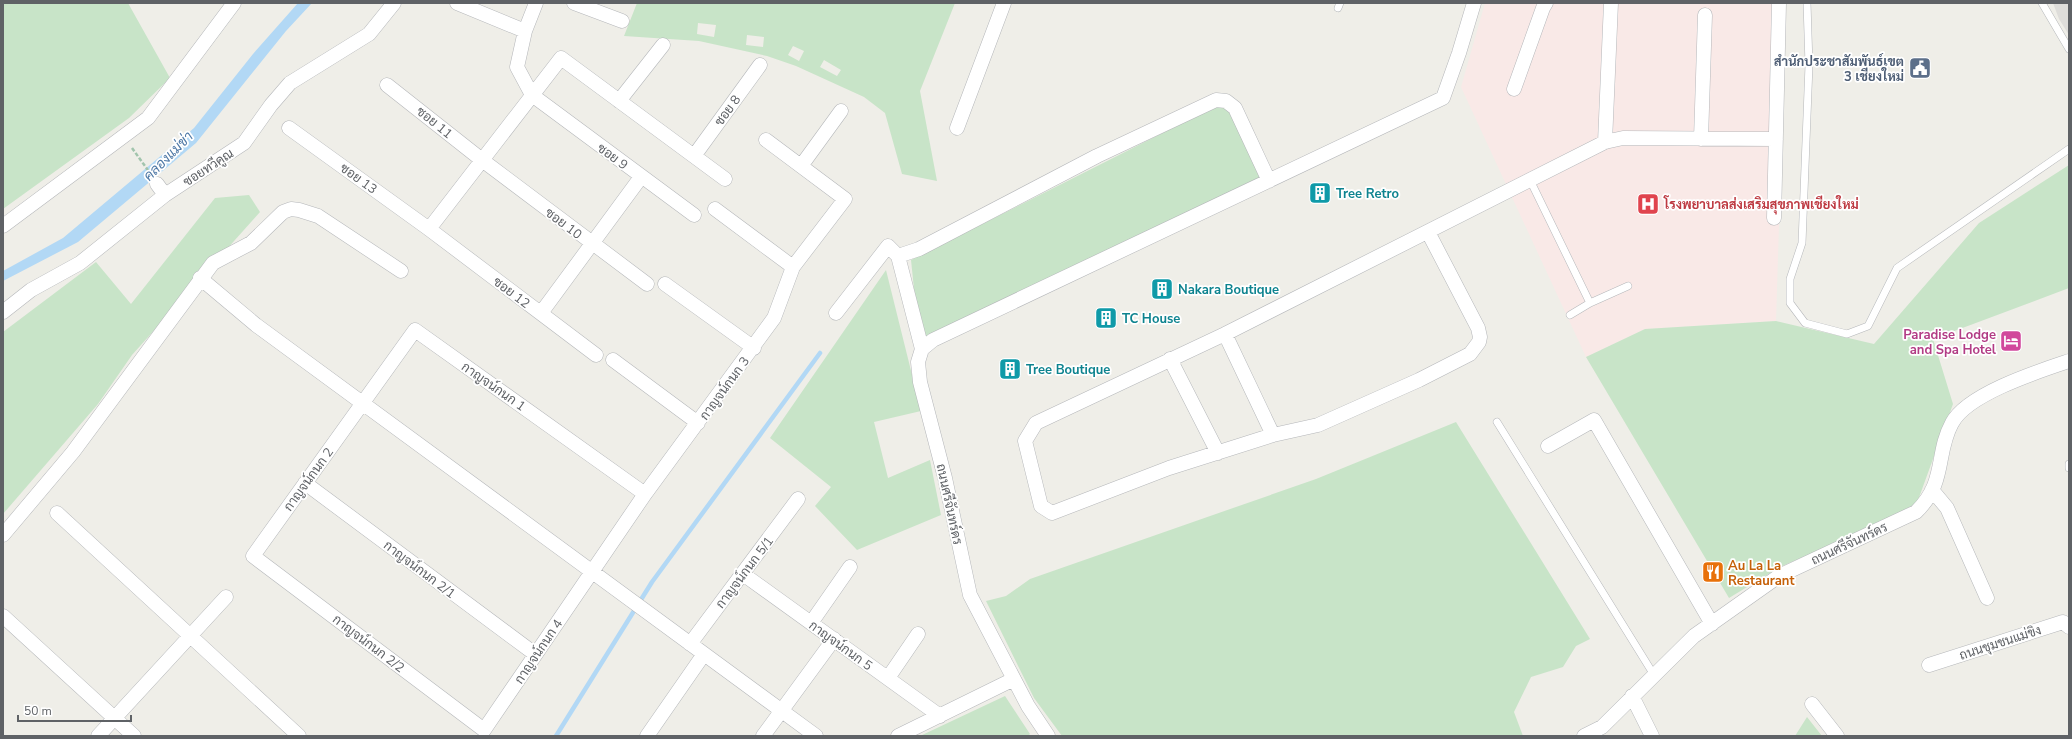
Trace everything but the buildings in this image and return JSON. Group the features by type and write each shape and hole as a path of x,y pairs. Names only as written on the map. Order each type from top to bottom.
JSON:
{"street":[{"path":"3,226 148,118 234,3"},
{"name":"ซอยทวีคูณ","path":"3,312 31,290 80,262 161,189 244,143 271,105 290,82 369,34 394,3"},
{"path":"457,3 525,31"},
{"path":"532,95 518,67 525,31 536,3"},
{"path":"574,3 622,21"},
{"path":"957,128 1004,3"},
{"path":"922,348 933,340 1443,98 1459,53 1474,3"},
{"path":"1514,89 1546,3"},
{"path":"1605,142 1611,3"},
{"path":"1774,218 1780,3"},
{"path":"1701,139 1705,16"},
{"path":"619,101 663,45"},
{"path":"429,229 561,58 725,179"},
{"name":"ซอย 8","path":"694,156 760,65"},
{"name":"ซอย 11","path":"388,85 482,160"},
{"name":"ซอย 9","path":"532,95 694,215"},
{"path":"836,313 888,246 898,256 919,249 1097,156 1216,100 1226,101 1235,108 1269,181"},
{"path":"766,140 802,166 841,111"},
{"name":"ซอย 13","path":"289,128 429,229"},
{"path":"1428,232 1478,328 1480,337 1476,348 1470,354 1439,371 1318,425 1273,435 1169,468 1052,513 1041,506 1025,441 1036,423 1224,334 1605,142 1623,138 1776,139"},
{"name":"ซอย 10","path":"482,160 647,284"},
{"name":"กาญจน์กนก 3","path":"592,572 646,494 754,348 774,318 793,268 845,199 802,166"},
{"path":"541,313 641,177"},
{"path":"3,535 73,452 200,278 214,263 246,246 276,216 291,209 318,216 401,271"},
{"path":"715,209 793,268"},
{"name":"ซอย 12","path":"429,229 596,355"},
{"name":"ถนนศรีจันทร์ดร","path":"898,256 922,348 918,362 920,382 946,478 970,595 1028,706 1048,736"},
{"path":"200,278 256,325 592,572 637,603 660,622 816,736"},
{"path":"665,284 754,348"},
{"name":"กาญจน์กนก 1","path":"362,403 414,330 646,494"},
{"path":"1224,334 1273,435"},
{"path":"1170,359 1218,453"},
{"path":"614,360 698,423"},
{"name":"ถนนศรีจันทร์ดร","path":"1584,736 1602,727 1694,636 1779,576 1916,512 1926,502 1940,473 1944,445 1952,422 1966,407 2025,375 2069,361"},
{"name":"กาญจน์กนก 2","path":"253,556 362,403"},
{"path":"1548,446 1594,420 1712,624"},
{"name":"กาญจน์กนก 2/1","path":"305,483 535,654"},
{"path":"1932,490 1947,508 1988,598"},
{"name":"กาญจน์กนก 5/1","path":"690,644 798,500"},
{"path":"57,514 190,636 291,734"},
{"name":"กาญจน์กนก 2/2","path":"253,556 484,730"},
{"path":"811,623 850,566"},
{"name":"กาญจน์กนก 4","path":"484,730 592,572"},
{"name":"กาญจน์กนก 5","path":"743,574 940,716"},
{"path":"98,736 226,597"},
{"path":"3,616 134,736"},
{"name":"ถนนชุมชนแม่ขิง","path":"1929,665 2063,622 2069,628"},
{"path":"888,678 918,634"},
{"path":"763,736 834,639"},
{"path":"647,736 704,654"},
{"path":"898,736 1014,679"},
{"path":"1632,696 1652,736"},
{"path":"1812,704 1838,736"}],"lane":[{"path":"1807,3 1809,65 1802,243 1790,279 1790,303 1804,323 1847,334 1868,326 1897,268 2069,149"},
{"path":"2042,3 2069,49"},
{"path":"1530,180 1590,303"},
{"path":"1570,314 1590,303 1628,286"},
{"path":"1497,422 1654,675"}],"path":[{"path":"124,136 143,164"}],"shaded area":[{"name":"โรงพยาบาลส่งเสริมสุขภาพเชียงใหม่","path":"1485,3 1786,3 1776,321 1645,329 1586,357 1461,87"},
{"path":"2053,3 2069,3 2069,35 2059,19"}],"green space":[{"path":"3,3 128,3 170,78 129,118 3,209"},
{"path":"637,3 955,3 920,91 937,181 902,174 885,113 864,97 796,66 767,56 699,41 624,36","holes":["698,23 716,25 714,37 697,34","747,35 764,37 763,47 746,45","793,46 804,51 799,61 788,55","824,60 841,70 837,76 820,67"]},
{"path":"1218,105 1231,111 1261,177 926,337 918,327 911,260"},
{"path":"2069,165 2069,288 1933,339 1953,404 1917,503 1875,526 1780,567 1729,598 1586,357 1645,329 1776,321 1874,344 1979,223"},
{"path":"249,195 260,212 132,355 98,404 3,514 3,332 96,262 131,304 215,198"},
{"path":"886,270 921,411 874,422 888,478 930,460 941,515 857,550 815,506 831,487 770,438"},
{"path":"1456,422 1590,639 1576,646 1563,667 1531,677 1514,712 1523,736 1062,736 1034,698 986,601 1006,596 1030,579 1316,479"},
{"path":"1005,696 1030,734 1028,736 920,736"},
{"path":"1807,717 1822,736 1795,736"}],"water":[{"name":"คลองแม่ข่า","path":"298,3 312,3 286,31 196,143 78,242 3,281 3,271 63,238 194,128 253,54"}],"waterway":[{"path":"556,736 652,582 820,353"}],"place":[{"name":"สำนักประชาสัมพันธ์เขต 3 เชียงใหม่","path":"1920,68"},
{"name":"Tree Retro","path":"1320,193"},
{"name":"โรงพยาบาลส่งเสริมสุขภาพเชียงใหม่","path":"1648,204"},
{"name":"Nakara Boutique","path":"1162,289"},
{"name":"TC House","path":"1106,318"},
{"name":"Paradise Lodge and Spa Hotel","path":"2011,341"},
{"name":"Tree Boutique","path":"1010,369"},
{"name":"Au La La Restaurant","path":"1713,572"}]}
